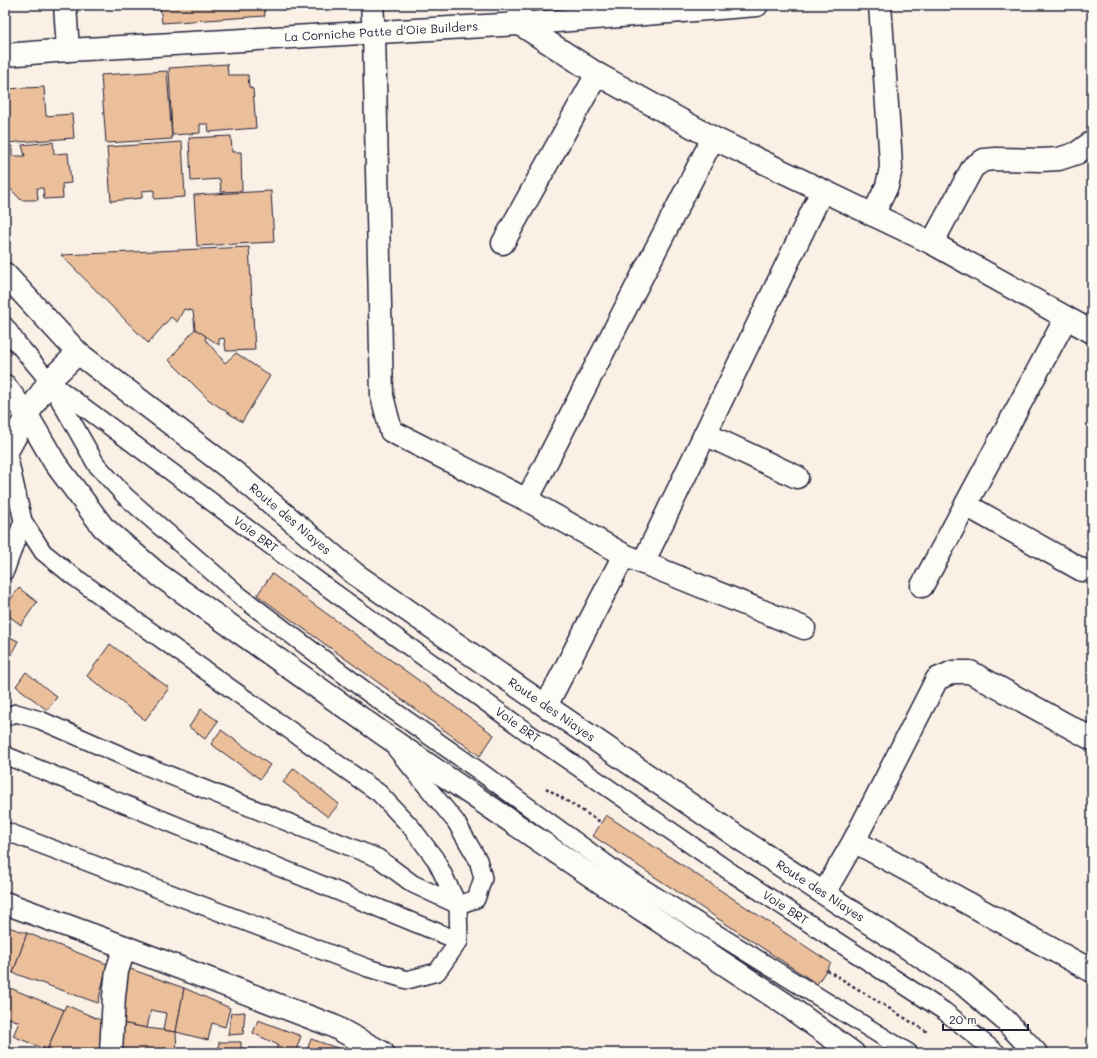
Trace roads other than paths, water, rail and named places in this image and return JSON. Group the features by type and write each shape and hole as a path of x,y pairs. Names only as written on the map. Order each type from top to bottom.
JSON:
{"street":[{"path":"65,5 68,50"},
{"path":"372,5 374,32 382,396 391,431 527,500 633,559 804,628"},
{"name":"La Corniche Patte d'Oie Builders","path":"5,55 374,32 519,15 757,5"},
{"path":"873,215 887,186 891,168 880,5"},
{"path":"519,15 597,74 713,138 932,243 1092,332"},
{"path":"503,243 597,74"},
{"path":"527,500 713,138"},
{"path":"932,243 973,166 984,160 996,159 1059,159 1077,153 1092,142"},
{"path":"546,706 705,434 822,191"},
{"name":"Route des Niayes","path":"5,274 78,353 238,475 355,574 742,840 963,984 1004,1019 1036,1053"},
{"path":"922,586 1066,318"},
{"path":"6,452 27,415 49,381 78,353"},
{"path":"5,386 27,415 55,463 103,527 158,575 386,736 600,882 785,1004 853,1053"},
{"path":"705,434 798,477"},
{"path":"966,504 1082,570"},
{"path":"824,893 854,841 937,679 953,672 970,672 1092,739"},
{"path":"854,841 1092,971"},
{"path":"5,903 333,1026 383,1053"},
{"path":"111,1053 117,971 125,947"}],"lane":[{"name":"Voie BRT","path":"5,326 17,343 49,381 96,464 125,496 240,596 367,692 482,773 622,875 909,1053"},
{"name":"Voie BRT","path":"49,381 311,575 527,732 735,875 944,1011 997,1053"},
{"path":"5,831 368,968 407,980 437,972 459,941 458,905 436,860 411,826 379,793 213,676 43,552 23,521 6,452"},
{"path":"5,571 23,521"},
{"path":"5,717 16,713 40,720 140,764 378,858 413,884 458,905 476,899 482,878 478,860 456,822 386,736"},
{"path":"5,754 6,756 459,941"}]}
